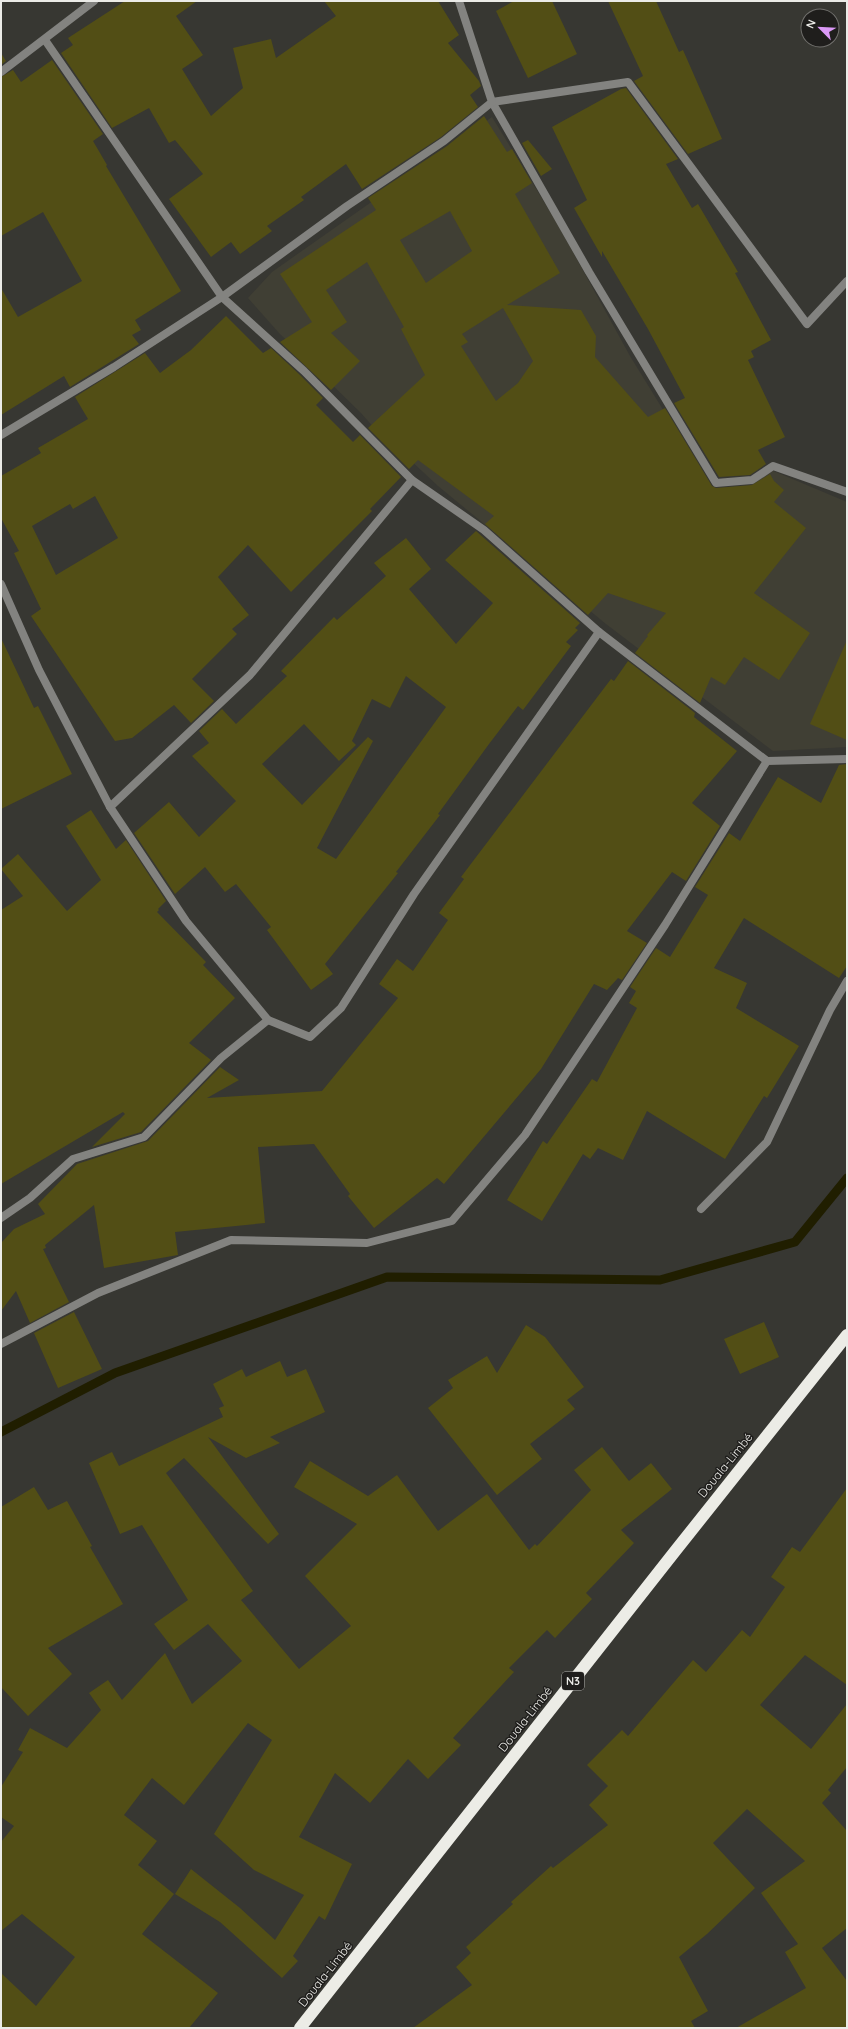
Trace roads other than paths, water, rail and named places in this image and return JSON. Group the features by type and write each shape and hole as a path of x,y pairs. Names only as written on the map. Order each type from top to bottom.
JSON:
{"highway":[{"name":"Douala-Limbé","path":"300,2028 847,1335"}],"street":[{"path":"1,72 45,40 94,1"},
{"path":"459,1 492,102 589,272 716,483 752,480 773,466 847,492"},
{"path":"45,40 222,297 304,371 412,480 484,530 599,632 767,761 847,759"},
{"path":"1,435 114,367 222,297 347,206 444,141 492,102 628,82 807,324 847,281"},
{"path":"110,807 250,675 412,480"},
{"path":"1,584 39,670 110,807 186,921 268,1020 310,1037 341,1008 414,894 599,632"},
{"path":"1,1344 98,1293 231,1240 367,1243 452,1221 525,1134 665,925 767,761"},
{"path":"701,1209 767,1142 830,1010 847,981"},
{"path":"1,1218 30,1198 73,1159 144,1137 221,1058 268,1020"}],"waterway":[{"path":"1,1432 115,1373 387,1277 660,1280 795,1242 847,1178"}]}
